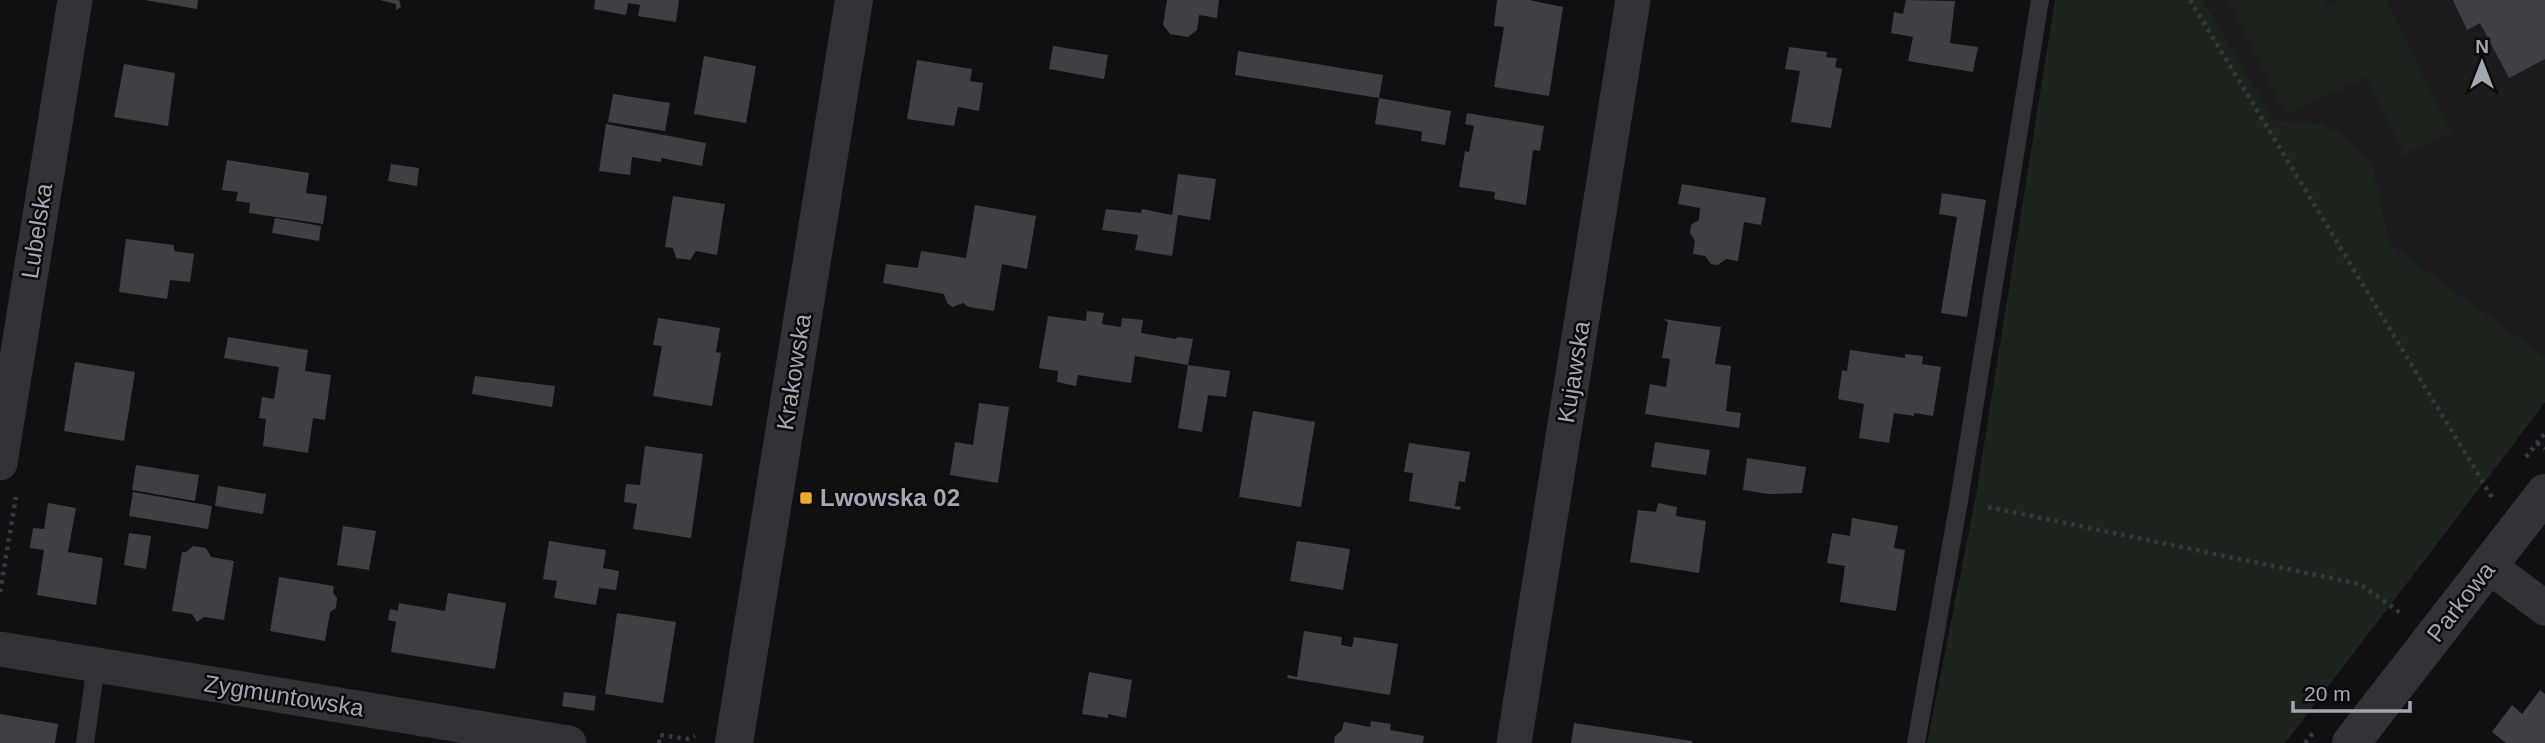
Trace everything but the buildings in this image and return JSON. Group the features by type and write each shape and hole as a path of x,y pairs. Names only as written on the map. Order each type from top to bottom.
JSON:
{"street":[{"name":"Lubelska","path":"0,463 75,0"},
{"name":"Krakowska","path":"734,743 854,0"},
{"name":"Kujawska","path":"1514,743 1633,0"},
{"name":"Parkowa","path":"2351,743 2545,493"},
{"path":"2489,566 2545,608"},
{"name":"Zygmuntowska","path":"0,649 569,743"}],"lane":[{"path":"1916,743 1959,501 2040,0"},
{"path":"85,743 96,665"}],"path":[{"path":"2190,0 2494,500"},
{"path":"2537,443 2545,449"},
{"path":"1959,501 2360,584 2404,616"},
{"path":"659,743 660,735"}],"shaded area":[{"path":"2055,0 2203,0 2274,120 2321,124 2346,137 2372,167 2391,245 2545,357 2545,402 2285,743 1927,743 1976,495"},
{"path":"2203,0 2545,0 2545,402 2486,481"},
{"path":"2229,0 2324,0 2327,6 2339,0 2386,0 2451,132 2404,155 2366,77 2286,115"}],"place":[{"name":"Lwowska 02","path":"806,498"}]}
